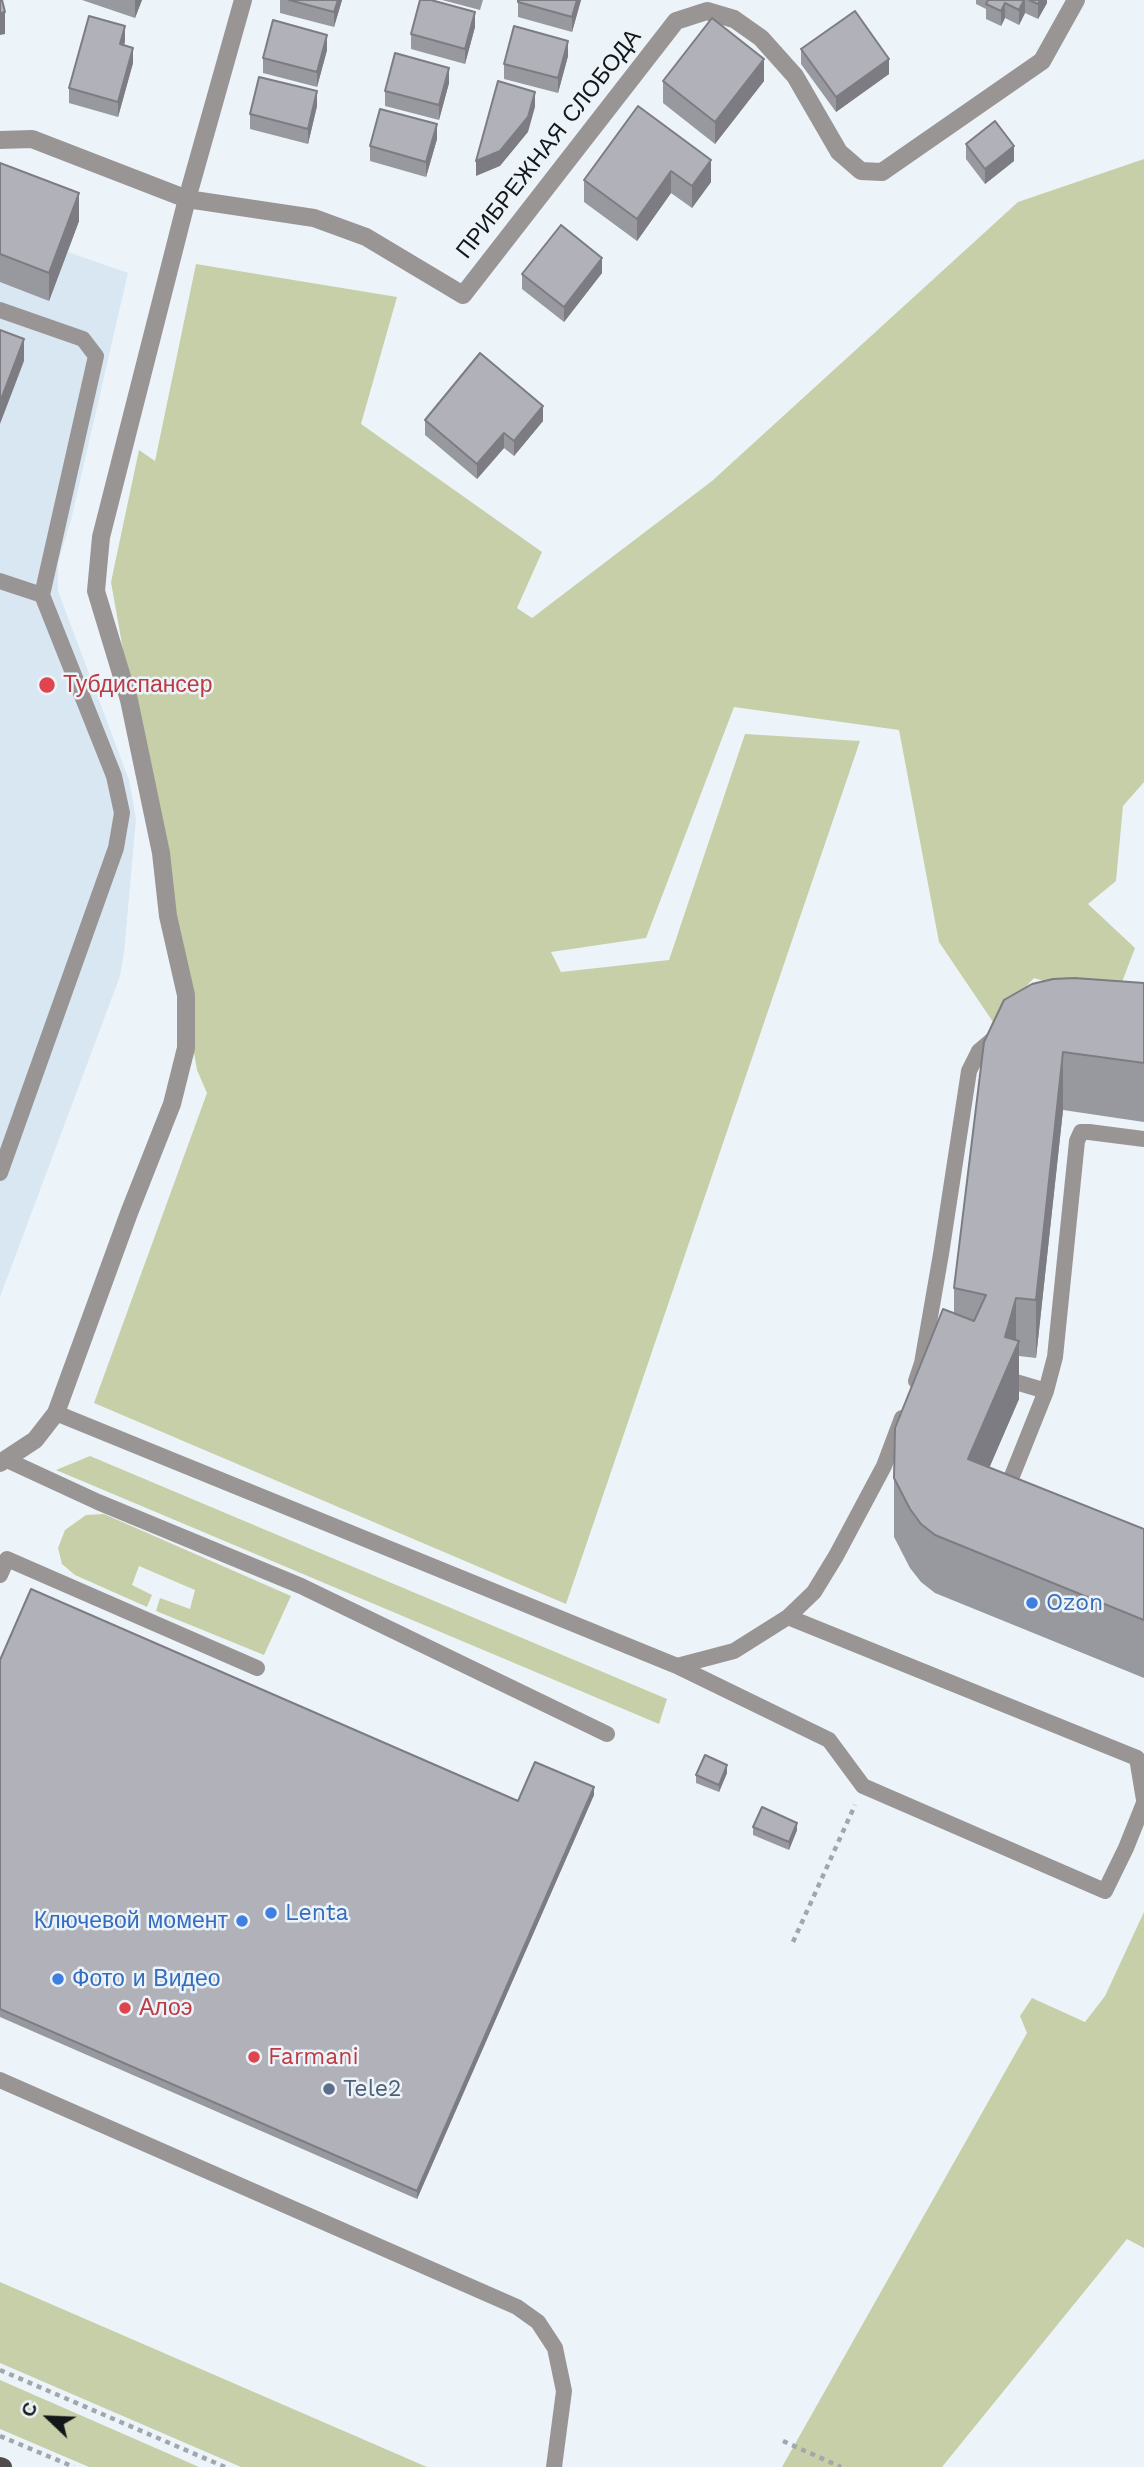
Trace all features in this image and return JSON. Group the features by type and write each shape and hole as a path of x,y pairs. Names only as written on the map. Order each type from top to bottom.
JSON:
{"street":[{"path":"4,1461 35,1440 56,1413 172,1104 186,1048 186,995 168,916 161,853 129,700 96,591 102,537 187,199 243,0"},
{"name":"ПРИБРЕЖНАЯ СЛОБОДА","path":"187,199 314,218 366,237 463,295 676,21 707,10 734,19 761,38 794,76 839,152 861,171 882,172 1042,61 1076,0"},
{"path":"0,140 32,139 187,199"}],"lane":[{"path":"0,310 83,339 96,356 42,595 114,776 122,813 116,848 0,1173"},
{"path":"0,581 42,595"},
{"path":"677,1666 734,1651 788,1618 814,1592 884,1466 922,1363 930,1350 968,1071 979,1051 1010,1028"},
{"path":"1023,1507 1003,1497 1046,1391 1055,1357 1077,1141 1081,1132 1144,1139"},
{"path":"1009,1380 1046,1391"},
{"path":"56,1413 677,1666 829,1740 863,1786 1105,1891 1144,1802 1137,1758 788,1618"},
{"path":"4,1461 301,1586 607,1734"},
{"path":"0,1575 7,1559 257,1668"},
{"path":"0,2080 517,2306 538,2322 555,2348 564,2391 554,2467"}],"path":[{"path":"793,1942 863,1786"},
{"path":"0,2370 225,2467"},
{"path":"0,2436 74,2467"},
{"path":"783,2441 841,2467"}],"shaded area":[{"name":"Тубдиспансер","path":"0,191 79,221 68,252 128,273 71,520 58,563 58,591 129,780 136,819 120,976 0,1297"}],"green space":[{"path":"1144,159 1144,782 1123,806 1116,881 1088,904 1135,948 1122,982 1081,992 1034,978 993,1022 939,942 899,730 734,707 646,938 551,952 561,972 669,960 745,734 860,741 566,1604 94,1403 207,1093 197,1070 111,582 139,450 155,461 196,264 397,297 361,424 542,552 517,608 532,618 712,481 1018,202"},
{"path":"90,1456 667,1699 659,1724 56,1470"},
{"path":"104,1514 291,1596 264,1655 156,1611 160,1598 190,1609 195,1590 139,1566 132,1585 152,1595 147,1607 75,1575 62,1564 58,1548 65,1530 86,1515"},
{"path":"1144,1912 1144,2248 1127,2239 942,2467 782,2467 1027,2033 1020,2016 1032,1998 1085,2022 1105,1996"},
{"path":"0,2282 427,2467 241,2467 0,2363"},
{"path":"0,2380 199,2467 89,2467 0,2429"}],"building":[{"path":"0,0 5,12 0,13"},
{"path":"289,0 338,0 334,12"},
{"path":"420,0 431,0 475,12 465,49 411,34"},
{"path":"518,0 577,0 572,17"},
{"path":"988,0 1024,0 1019,10 1005,3 1001,11 986,4"},
{"path":"855,11 889,59 836,97 801,49"},
{"path":"89,16 125,26 120,44 133,48 118,102 69,88"},
{"path":"712,18 764,59 715,122 663,81"},
{"path":"273,20 327,35 317,72 263,58"},
{"path":"514,26 568,41 558,78 504,64"},
{"path":"395,53 449,68 439,105 385,91"},
{"path":"259,77 317,91 308,129 250,114"},
{"path":"498,81 535,92 528,117 500,151 476,161"},
{"path":"638,106 711,160 692,186 671,171 637,219 584,180"},
{"path":"380,109 437,124 426,162 370,146"},
{"path":"995,121 1014,146 985,169 966,144"},
{"path":"0,163 79,193 49,273 0,254"},
{"path":"561,225 602,258 564,307 522,274"},
{"path":"0,330 24,339 0,402"},
{"path":"480,353 543,406 514,441 504,433 477,464 425,420"},
{"path":"1074,978 1144,983 1144,1063 1063,1052 1036,1300 1016,1298 1005,1337 1019,1341 968,1459 1144,1529 1144,1620 935,1535 921,1524 910,1509 894,1478 895,1428 943,1309 974,1321 986,1295 954,1288 984,1042 1004,1000 1032,984"},
{"name":"Lenta","path":"31,1589 518,1801 535,1762 594,1787 417,2191 0,2009 0,1660"},
{"path":"705,1755 727,1765 719,1785 696,1775"},
{"path":"762,1807 797,1823 789,1842 753,1827"}],"place":[{"name":"Тубдиспансер","path":"47,685"},
{"name":"Ozon","path":"1032,1603"},
{"name":"Lenta","path":"271,1913"},
{"name":"Ключевой момент","path":"242,1921"},
{"name":"Фото и Видео","path":"58,1979"},
{"name":"Алоэ","path":"125,2008"},
{"name":"Farmani","path":"254,2057"},
{"name":"Tele2","path":"329,2089"}]}
